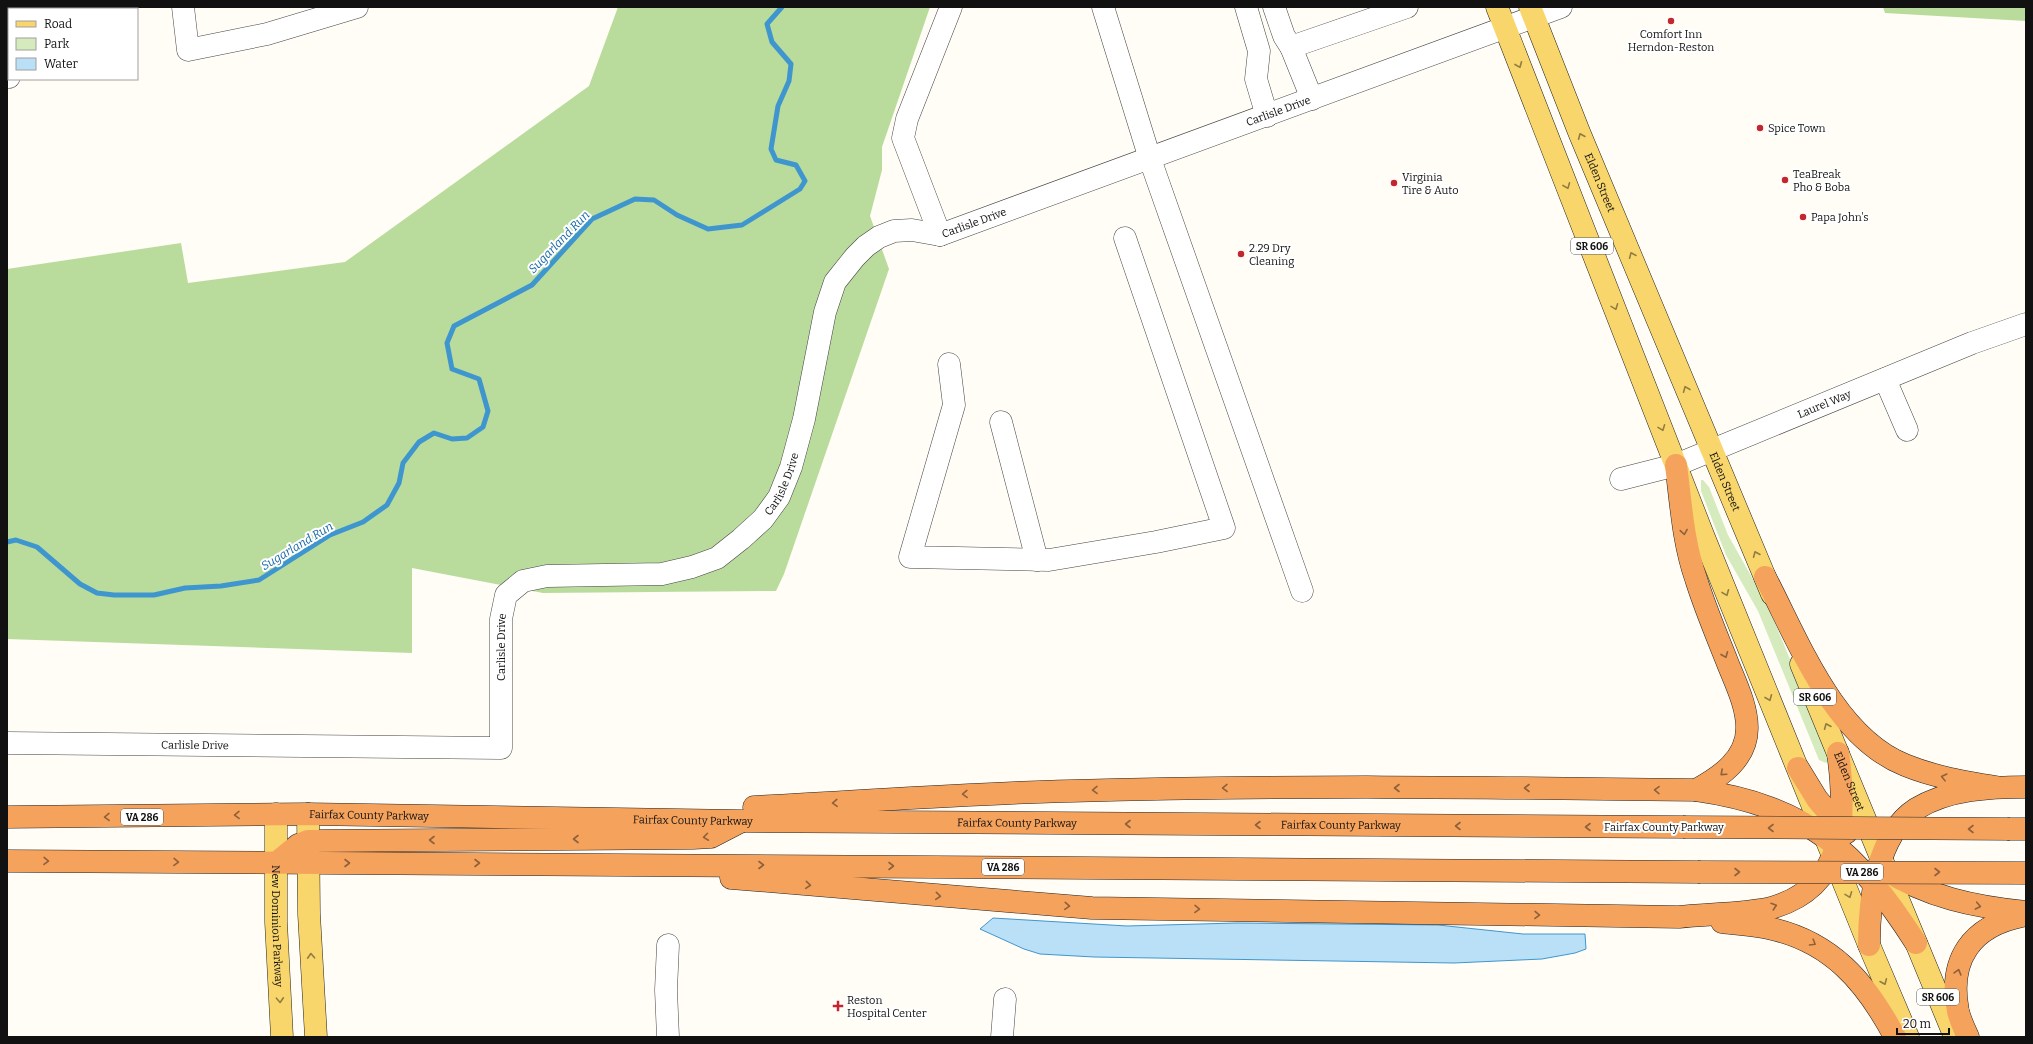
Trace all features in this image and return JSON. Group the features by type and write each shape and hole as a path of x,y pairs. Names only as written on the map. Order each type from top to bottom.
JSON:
{"highway":[{"path":"1676,465 1684,535 1695,577 1742,699 1747,729 1744,745 1739,756 1718,778 1696,790"},
{"path":"1765,577 1816,674 1839,712 1857,733 1880,752 1904,765 1945,778 1996,787 2026,788"},
{"path":"1679,917 1770,908 1790,901 1813,887 1828,869 1834,842 1842,780 1838,753"},
{"path":"1869,945 1869,917 1886,846 1906,818 1915,810 1943,797 1996,787"},
{"path":"578,817 878,801 958,794 1072,791 1292,788 1696,790 1722,794 1768,806 1792,816 1834,842 1860,867 1880,870 1949,899 1990,908 2026,912"},
{"name":"Fairfax County Parkway","path":"7,817 308,814 578,817 741,821 2018,829"},
{"path":"276,863 298,845 308,841 693,838 711,837 741,821"},
{"name":"VA 286","path":"7,860 276,863 2026,873"},
{"path":"574,864 1003,902 1092,908 1679,917 1768,928 1806,939 1840,962 1858,979 1873,998 1895,1037"},
{"path":"1880,870 1898,915 1919,950"},
{"path":"1968,1037 1958,1012 1956,993 1956,978 1966,949 1985,929 1999,922 2026,916"}],"main road":[{"name":"SR 606","path":"1497,7 1703,535 1798,768 1834,842 1869,945 1908,1037"},
{"name":"Elden Street","path":"1532,12 1838,753 1880,870"},
{"name":"New Dominion Parkway","path":"276,814 276,922 282,1037"},
{"path":"308,814 309,914 316,1037"},
{"name":"SR 606","path":"1919,950 1955,1037"}],"street":[{"path":"183,7 188,50 267,34 357,7"},
{"path":"940,235 903,138 907,119 951,7"},
{"path":"1103,7 1150,159 1302,591"},
{"path":"1246,7 1259,51 1256,79 1267,116"},
{"path":"1274,7 1284,36 1291,47 1312,100"},
{"path":"1291,47 1407,7"},
{"name":"Carlisle Drive","path":"7,743 502,748 501,619 506,595 523,581 547,576 662,574 718,558 742,539 763,519 779,497 791,467 804,419 830,293 855,256 866,246 879,237 894,231 912,230 940,235 1505,29 1532,12 1561,7"},
{"path":"949,364 954,405 910,558 1049,560 1224,528 1125,238"},
{"name":"Laurel Way","path":"1621,479 1676,465 1972,343 2026,324"},
{"path":"1885,379 1907,430"},
{"path":"1001,422 1037,560"},
{"path":"668,945 666,990 668,1037"},
{"path":"1002,1037 1005,999"}],"green space":[{"path":"618,7 930,7 882,147 882,170 870,216 889,269 784,574 776,591 543,593 412,568 412,653 7,639 7,269 181,243 188,283 345,262 589,86"},
{"path":"1883,7 2026,7 2026,21 1885,13"},
{"path":"1701,480 1703,480 1709,487 1728,535 1768,606 1830,756 1829,761 1826,763 1819,760 1758,611 1726,555 1701,491"}],"water":[{"path":"993,918 1127,926 1237,923 1438,925 1523,934 1585,934 1586,949 1575,953 1542,959 1454,963 1094,957 1040,954 1024,949 980,929"}],"waterway":[{"name":"Sugarland Run","path":"7,542 16,540 37,547 80,584 97,593 114,595 154,595 185,588 221,586 259,580 330,535 363,522 387,505 399,483 403,463 419,442 434,433 452,439 467,438 483,427 488,411 479,379 452,369 447,343 454,326 532,285 592,219 635,199 654,200 677,215 708,229 742,225 800,189 805,181 796,165 776,160 771,149 778,106 789,81 791,64 772,42 767,24 782,7"}],"place":[{"name":"Comfort Inn Herndon-Reston","path":"1671,21"},
{"name":"Spice Town","path":"1760,128"},
{"name":"TeaBreak Pho & Boba","path":"1785,180"},
{"name":"Virginia Tire & Auto","path":"1394,183"},
{"name":"Papa John's","path":"1803,217"},
{"name":"2.29 Dry Cleaning","path":"1241,254"},
{"name":"Reston Hospital Center","path":"838,1006"}]}
